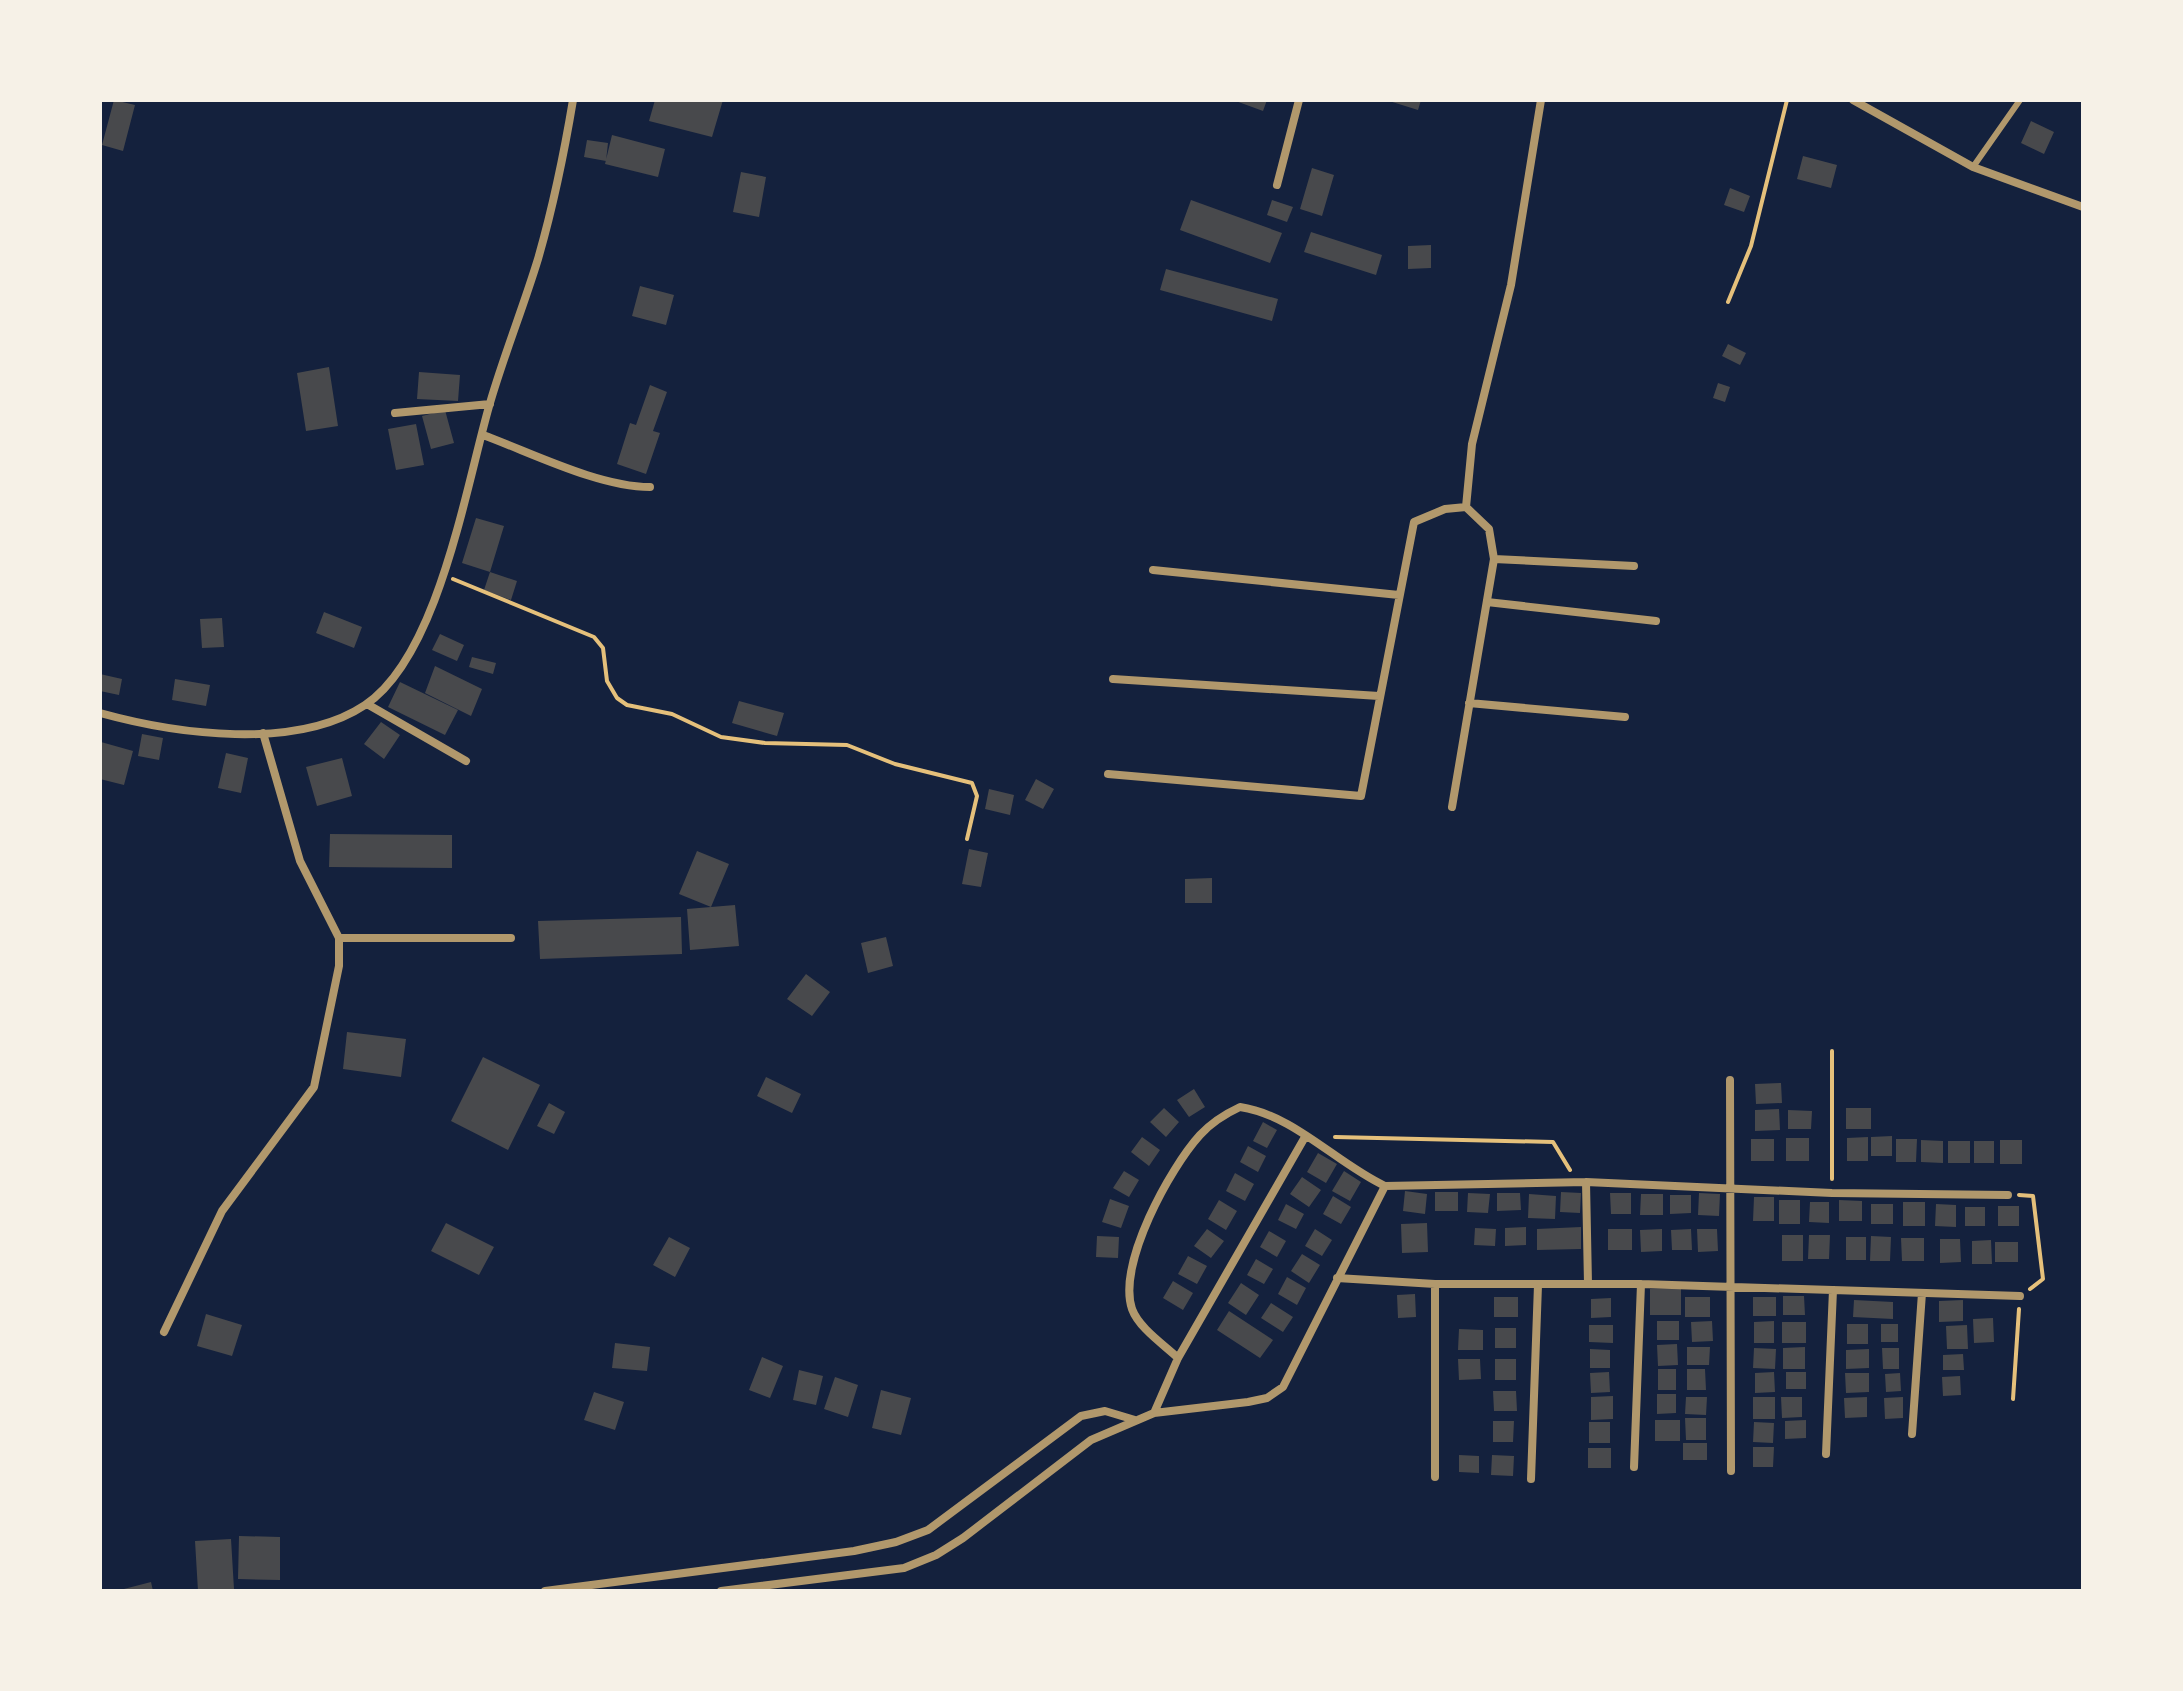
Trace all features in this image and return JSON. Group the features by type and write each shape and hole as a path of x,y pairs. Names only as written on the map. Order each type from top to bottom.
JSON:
{"street":[{"path":"100,713 151,724 263,733 307,729 346,717 388,686 414,646 443,575 490,404 538,259 561,168 573,100"},
{"path":"1277,185 1299,100"},
{"path":"1466,507 1472,444 1511,285 1541,100"},
{"path":"1853,100 1973,167 2083,207"},
{"path":"395,413 490,404"},
{"path":"483,435 584,472 624,484 650,487"},
{"path":"1108,774 1361,796 1414,522 1445,509 1466,507 1489,529 1494,559 1452,807"},
{"path":"1494,559 1634,566"},
{"path":"1153,570 1399,595"},
{"path":"1487,602 1656,621"},
{"path":"1113,679 1379,696"},
{"path":"1469,703 1625,717"},
{"path":"367,704 466,761"},
{"path":"164,1332 222,1211 314,1087 339,966 339,938 300,861 263,733"},
{"path":"339,938 511,938"},
{"path":"1730,1080 1731,1471"},
{"path":"1178,1358 1139,1321 1132,1307 1134,1259 1171,1173 1201,1134 1240,1107 1278,1119 1357,1173 1385,1186 1582,1183 1832,1193 2008,1195"},
{"path":"1154,1413 1178,1358 1305,1137"},
{"path":"1582,1183 1588,1284"},
{"path":"721,1591 888,1572 918,1562 963,1538 1091,1440 1154,1413 1267,1398 1283,1387 1385,1186"},
{"path":"1337,1278 1435,1284 1641,1284 2020,1296"},
{"path":"1435,1284 1435,1477"},
{"path":"1634,1467 1641,1284"},
{"path":"1531,1479 1538,1285"},
{"path":"1826,1454 1833,1290"},
{"path":"1912,1434 1922,1293"},
{"path":"545,1591 854,1551 896,1542 928,1530 1081,1416 1105,1411 1135,1420"}],"lane":[{"path":"1973,167 2020,100"}],"path":[{"path":"1728,302 1751,246 1787,100"},
{"path":"443,575 594,637 603,648 604,674 610,689 627,705 672,714 721,737 765,743 847,745 895,764 972,783 977,796 967,839"},
{"path":"1832,1051 1832,1193"},
{"path":"1305,1137 1553,1142 1582,1183"},
{"path":"2008,1195 2033,1196 2043,1279 2020,1296 2013,1399"}],"building":[{"path":"114,100 135,105 123,151 102,145"},
{"path":"655,100 723,100 712,137 649,121"},
{"path":"1233,100 1267,100 1263,111"},
{"path":"1386,100 1421,100 1418,110"},
{"path":"2031,121 2054,132 2044,154 2021,143"},
{"path":"612,135 665,149 658,177 605,164"},
{"path":"587,140 608,143 606,161 584,157"},
{"path":"1803,156 1837,165 1831,188 1797,179"},
{"path":"1312,168 1334,175 1322,216 1300,209"},
{"path":"741,172 766,177 759,217 733,212"},
{"path":"1730,188 1750,196 1744,212 1724,205"},
{"path":"1191,200 1282,233 1270,263 1180,230"},
{"path":"1272,200 1293,207 1287,222 1267,215"},
{"path":"1311,232 1382,255 1376,275 1304,252"},
{"path":"1431,245 1431,268 1408,269 1408,246"},
{"path":"1166,269 1278,299 1272,321 1160,290"},
{"path":"640,286 674,295 666,325 632,316"},
{"path":"1728,344 1746,353 1740,365 1722,356"},
{"path":"329,367 338,426 306,431 297,373"},
{"path":"419,372 460,375 458,401 417,399"},
{"path":"1718,383 1730,387 1725,402 1713,398"},
{"path":"650,385 667,392 653,431 660,433 646,474 617,464 630,423 636,425"},
{"path":"445,410 454,443 431,449 422,416"},
{"path":"416,424 424,465 396,470 388,429"},
{"path":"476,518 504,526 490,572 462,563"},
{"path":"490,572 517,581 511,600 484,590"},
{"path":"324,612 362,627 354,648 316,633"},
{"path":"222,618 224,647 202,648 200,619"},
{"path":"440,634 464,645 457,661 432,650"},
{"path":"472,657 496,663 493,674 469,667"},
{"path":"435,666 482,689 471,716 425,693"},
{"path":"100,674 122,679 119,695 100,691"},
{"path":"175,679 210,685 206,706 172,700"},
{"path":"400,682 458,710 445,735 388,707"},
{"path":"739,701 784,713 777,736 732,723"},
{"path":"381,722 400,735 384,759 364,744"},
{"path":"142,734 163,738 159,760 138,756"},
{"path":"101,742 133,751 124,785 100,779"},
{"path":"226,753 248,758 241,793 218,788"},
{"path":"342,758 352,796 317,806 306,767"},
{"path":"1036,779 1054,789 1043,809 1025,800"},
{"path":"989,789 1014,795 1010,815 985,809"},
{"path":"330,834 452,835 452,868 329,867"},
{"path":"969,849 988,853 981,887 962,884"},
{"path":"697,851 729,864 711,907 679,894"},
{"path":"1212,878 1212,903 1185,903 1185,879"},
{"path":"735,905 739,946 690,950 687,909"},
{"path":"681,917 682,954 540,959 538,921"},
{"path":"886,937 893,966 868,973 861,943"},
{"path":"806,974 830,992 812,1016 787,999"},
{"path":"347,1032 406,1039 401,1077 343,1069"},
{"path":"483,1057 540,1085 508,1150 451,1121"},
{"path":"766,1077 801,1094 792,1113 757,1096"},
{"path":"1781,1083 1782,1103 1756,1104 1755,1084"},
{"path":"1194,1089 1205,1107 1189,1117 1177,1100"},
{"path":"549,1103 565,1112 554,1134 537,1126"},
{"path":"1164,1108 1179,1122 1166,1137 1150,1122"},
{"path":"1846,1108 1871,1108 1871,1129 1846,1129"},
{"path":"1779,1109 1780,1130 1755,1131 1755,1110"},
{"path":"1788,1110 1812,1111 1811,1129 1788,1129"},
{"path":"1263,1122 1277,1130 1267,1148 1253,1141"},
{"path":"1892,1136 1892,1156 1871,1156 1871,1137"},
{"path":"1142,1137 1160,1150 1149,1166 1131,1152"},
{"path":"1868,1137 1868,1161 1847,1161 1847,1138"},
{"path":"1786,1138 1809,1138 1809,1161 1786,1161"},
{"path":"1751,1139 1774,1139 1774,1161 1751,1161"},
{"path":"1896,1139 1917,1139 1916,1162 1896,1162"},
{"path":"1921,1140 1943,1141 1943,1163 1921,1162"},
{"path":"2000,1140 2022,1140 2022,1164 2000,1164"},
{"path":"1948,1141 1970,1141 1970,1163 1948,1163"},
{"path":"1974,1141 1994,1141 1994,1163 1974,1163"},
{"path":"1248,1146 1266,1156 1258,1172 1240,1162"},
{"path":"1318,1153 1337,1164 1326,1183 1307,1172"},
{"path":"1124,1171 1139,1180 1129,1197 1113,1188"},
{"path":"1344,1171 1361,1182 1350,1201 1332,1191"},
{"path":"1235,1173 1254,1184 1245,1201 1226,1191"},
{"path":"1302,1177 1321,1190 1309,1207 1290,1194"},
{"path":"1405,1191 1427,1194 1425,1214 1403,1211"},
{"path":"1435,1192 1458,1192 1458,1211 1435,1211"},
{"path":"1561,1192 1581,1193 1580,1213 1560,1212"},
{"path":"1468,1193 1490,1194 1488,1213 1467,1212"},
{"path":"1497,1193 1520,1193 1521,1210 1497,1211"},
{"path":"1610,1193 1631,1193 1631,1214 1611,1214"},
{"path":"1699,1193 1720,1194 1719,1216 1698,1215"},
{"path":"1529,1194 1556,1196 1555,1219 1528,1218"},
{"path":"1641,1194 1663,1194 1663,1215 1640,1215"},
{"path":"1670,1195 1691,1195 1691,1213 1670,1214"},
{"path":"1333,1196 1351,1207 1341,1224 1323,1214"},
{"path":"1754,1197 1774,1197 1774,1221 1753,1221"},
{"path":"1110,1199 1129,1206 1121,1228 1102,1222"},
{"path":"1219,1200 1237,1211 1226,1230 1208,1219"},
{"path":"1779,1200 1800,1200 1800,1224 1779,1224"},
{"path":"1839,1200 1862,1201 1862,1221 1839,1221"},
{"path":"1810,1202 1829,1202 1829,1223 1809,1222"},
{"path":"1903,1202 1925,1202 1925,1226 1903,1226"},
{"path":"1286,1204 1304,1214 1296,1229 1278,1220"},
{"path":"1871,1204 1893,1204 1893,1224 1871,1224"},
{"path":"1936,1204 1956,1205 1956,1227 1935,1226"},
{"path":"1998,1206 2019,1206 2019,1226 1998,1226"},
{"path":"1965,1207 1985,1207 1985,1226 1965,1226"},
{"path":"446,1223 494,1247 479,1275 431,1251"},
{"path":"1427,1223 1428,1252 1402,1253 1401,1224"},
{"path":"1526,1227 1526,1245 1505,1246 1505,1228"},
{"path":"1581,1227 1581,1249 1537,1250 1537,1229"},
{"path":"1475,1228 1496,1229 1495,1246 1474,1245"},
{"path":"1207,1229 1224,1241 1211,1258 1194,1246"},
{"path":"1315,1229 1332,1240 1322,1256 1305,1246"},
{"path":"1608,1229 1632,1229 1632,1250 1608,1250"},
{"path":"1662,1229 1662,1251 1641,1252 1640,1230"},
{"path":"1691,1229 1692,1250 1672,1250 1671,1230"},
{"path":"1697,1229 1717,1229 1718,1251 1698,1252"},
{"path":"1269,1231 1286,1241 1277,1257 1260,1247"},
{"path":"1782,1235 1803,1235 1803,1261 1782,1261"},
{"path":"1809,1235 1830,1235 1829,1259 1808,1259"},
{"path":"1097,1236 1119,1237 1118,1258 1096,1257"},
{"path":"1871,1236 1891,1237 1890,1261 1870,1261"},
{"path":"669,1237 690,1248 675,1277 653,1265"},
{"path":"1846,1237 1866,1237 1866,1260 1846,1260"},
{"path":"1901,1238 1924,1238 1924,1261 1902,1261"},
{"path":"1940,1239 1960,1239 1961,1262 1940,1263"},
{"path":"1991,1240 1992,1264 1972,1264 1972,1241"},
{"path":"1995,1242 2018,1242 2018,1262 1995,1262"},
{"path":"1302,1254 1320,1265 1309,1283 1291,1271"},
{"path":"1188,1256 1207,1266 1197,1284 1178,1274"},
{"path":"1256,1259 1273,1269 1264,1284 1247,1275"},
{"path":"1287,1277 1306,1288 1297,1305 1278,1294"},
{"path":"1173,1281 1193,1293 1183,1310 1163,1298"},
{"path":"1241,1283 1259,1295 1246,1315 1228,1303"},
{"path":"1650,1289 1681,1289 1681,1315 1650,1315"},
{"path":"1415,1294 1416,1317 1398,1318 1397,1295"},
{"path":"1783,1296 1804,1296 1805,1315 1783,1315"},
{"path":"1494,1297 1518,1297 1518,1317 1494,1317"},
{"path":"1685,1297 1710,1297 1710,1317 1685,1317"},
{"path":"1753,1297 1776,1297 1776,1316 1753,1316"},
{"path":"1611,1298 1611,1317 1591,1318 1591,1299"},
{"path":"1854,1300 1893,1302 1893,1319 1853,1317"},
{"path":"1963,1300 1963,1321 1939,1322 1939,1301"},
{"path":"1271,1303 1293,1317 1283,1332 1261,1318"},
{"path":"1229,1311 1273,1340 1260,1358 1217,1330"},
{"path":"206,1314 242,1325 232,1356 197,1346"},
{"path":"1993,1318 1994,1342 1974,1343 1973,1319"},
{"path":"1657,1321 1679,1321 1679,1340 1657,1340"},
{"path":"1712,1321 1713,1341 1692,1342 1691,1322"},
{"path":"1774,1321 1774,1343 1754,1343 1754,1322"},
{"path":"1782,1322 1806,1322 1806,1343 1782,1343"},
{"path":"1847,1324 1868,1324 1868,1344 1847,1344"},
{"path":"1881,1324 1898,1324 1898,1342 1881,1342"},
{"path":"1589,1325 1613,1325 1613,1343 1589,1342"},
{"path":"1967,1325 1968,1349 1947,1349 1946,1326"},
{"path":"1495,1328 1516,1328 1516,1348 1495,1348"},
{"path":"1459,1329 1483,1330 1483,1350 1458,1350"},
{"path":"615,1343 650,1347 647,1371 612,1368"},
{"path":"1677,1344 1678,1365 1658,1366 1657,1345"},
{"path":"1687,1347 1710,1347 1709,1365 1687,1365"},
{"path":"1805,1347 1805,1369 1783,1369 1783,1348"},
{"path":"1754,1348 1776,1349 1775,1369 1753,1368"},
{"path":"1882,1348 1899,1348 1899,1369 1883,1369"},
{"path":"1590,1349 1610,1350 1610,1368 1590,1368"},
{"path":"1869,1349 1869,1368 1846,1369 1846,1350"},
{"path":"1963,1354 1964,1370 1943,1370 1943,1355"},
{"path":"762,1357 783,1366 770,1398 749,1390"},
{"path":"1458,1359 1480,1359 1481,1379 1459,1380"},
{"path":"1495,1359 1516,1359 1516,1380 1495,1380"},
{"path":"1658,1369 1676,1369 1676,1390 1658,1390"},
{"path":"1687,1369 1705,1369 1706,1390 1687,1390"},
{"path":"799,1370 823,1376 816,1405 793,1400"},
{"path":"1609,1372 1610,1392 1591,1393 1590,1373"},
{"path":"1774,1372 1775,1392 1755,1393 1755,1373"},
{"path":"1786,1372 1806,1372 1806,1389 1786,1389"},
{"path":"1845,1373 1869,1373 1869,1392 1846,1393"},
{"path":"1900,1373 1901,1391 1886,1392 1885,1374"},
{"path":"1960,1376 1961,1395 1943,1396 1942,1377"},
{"path":"835,1377 858,1385 848,1417 824,1409"},
{"path":"881,1390 911,1398 901,1435 872,1428"},
{"path":"1493,1391 1516,1391 1517,1411 1494,1411"},
{"path":"594,1392 624,1402 615,1430 584,1420"},
{"path":"1657,1394 1676,1394 1676,1413 1657,1414"},
{"path":"1613,1396 1613,1419 1591,1420 1591,1397"},
{"path":"1686,1397 1707,1397 1706,1415 1685,1414"},
{"path":"1753,1397 1775,1397 1775,1419 1753,1419"},
{"path":"1781,1397 1802,1397 1802,1417 1782,1418"},
{"path":"1867,1397 1867,1417 1845,1418 1844,1398"},
{"path":"1903,1397 1903,1418 1885,1419 1884,1398"},
{"path":"1685,1418 1706,1418 1706,1440 1686,1440"},
{"path":"1655,1420 1680,1420 1680,1441 1655,1441"},
{"path":"1806,1420 1806,1438 1785,1439 1785,1421"},
{"path":"1493,1421 1514,1421 1513,1442 1493,1442"},
{"path":"1589,1422 1610,1422 1610,1443 1589,1443"},
{"path":"1754,1422 1774,1423 1773,1443 1753,1442"},
{"path":"1683,1443 1707,1443 1707,1460 1683,1460"},
{"path":"1753,1447 1774,1447 1773,1467 1753,1467"},
{"path":"1588,1448 1611,1448 1611,1468 1588,1468"},
{"path":"1459,1455 1479,1456 1479,1473 1459,1472"},
{"path":"1492,1455 1514,1456 1513,1476 1491,1475"},
{"path":"239,1536 280,1537 280,1580 238,1579"},
{"path":"231,1539 234,1589 198,1591 195,1541"},
{"path":"151,1582 153,1591 120,1591 120,1590"}]}
